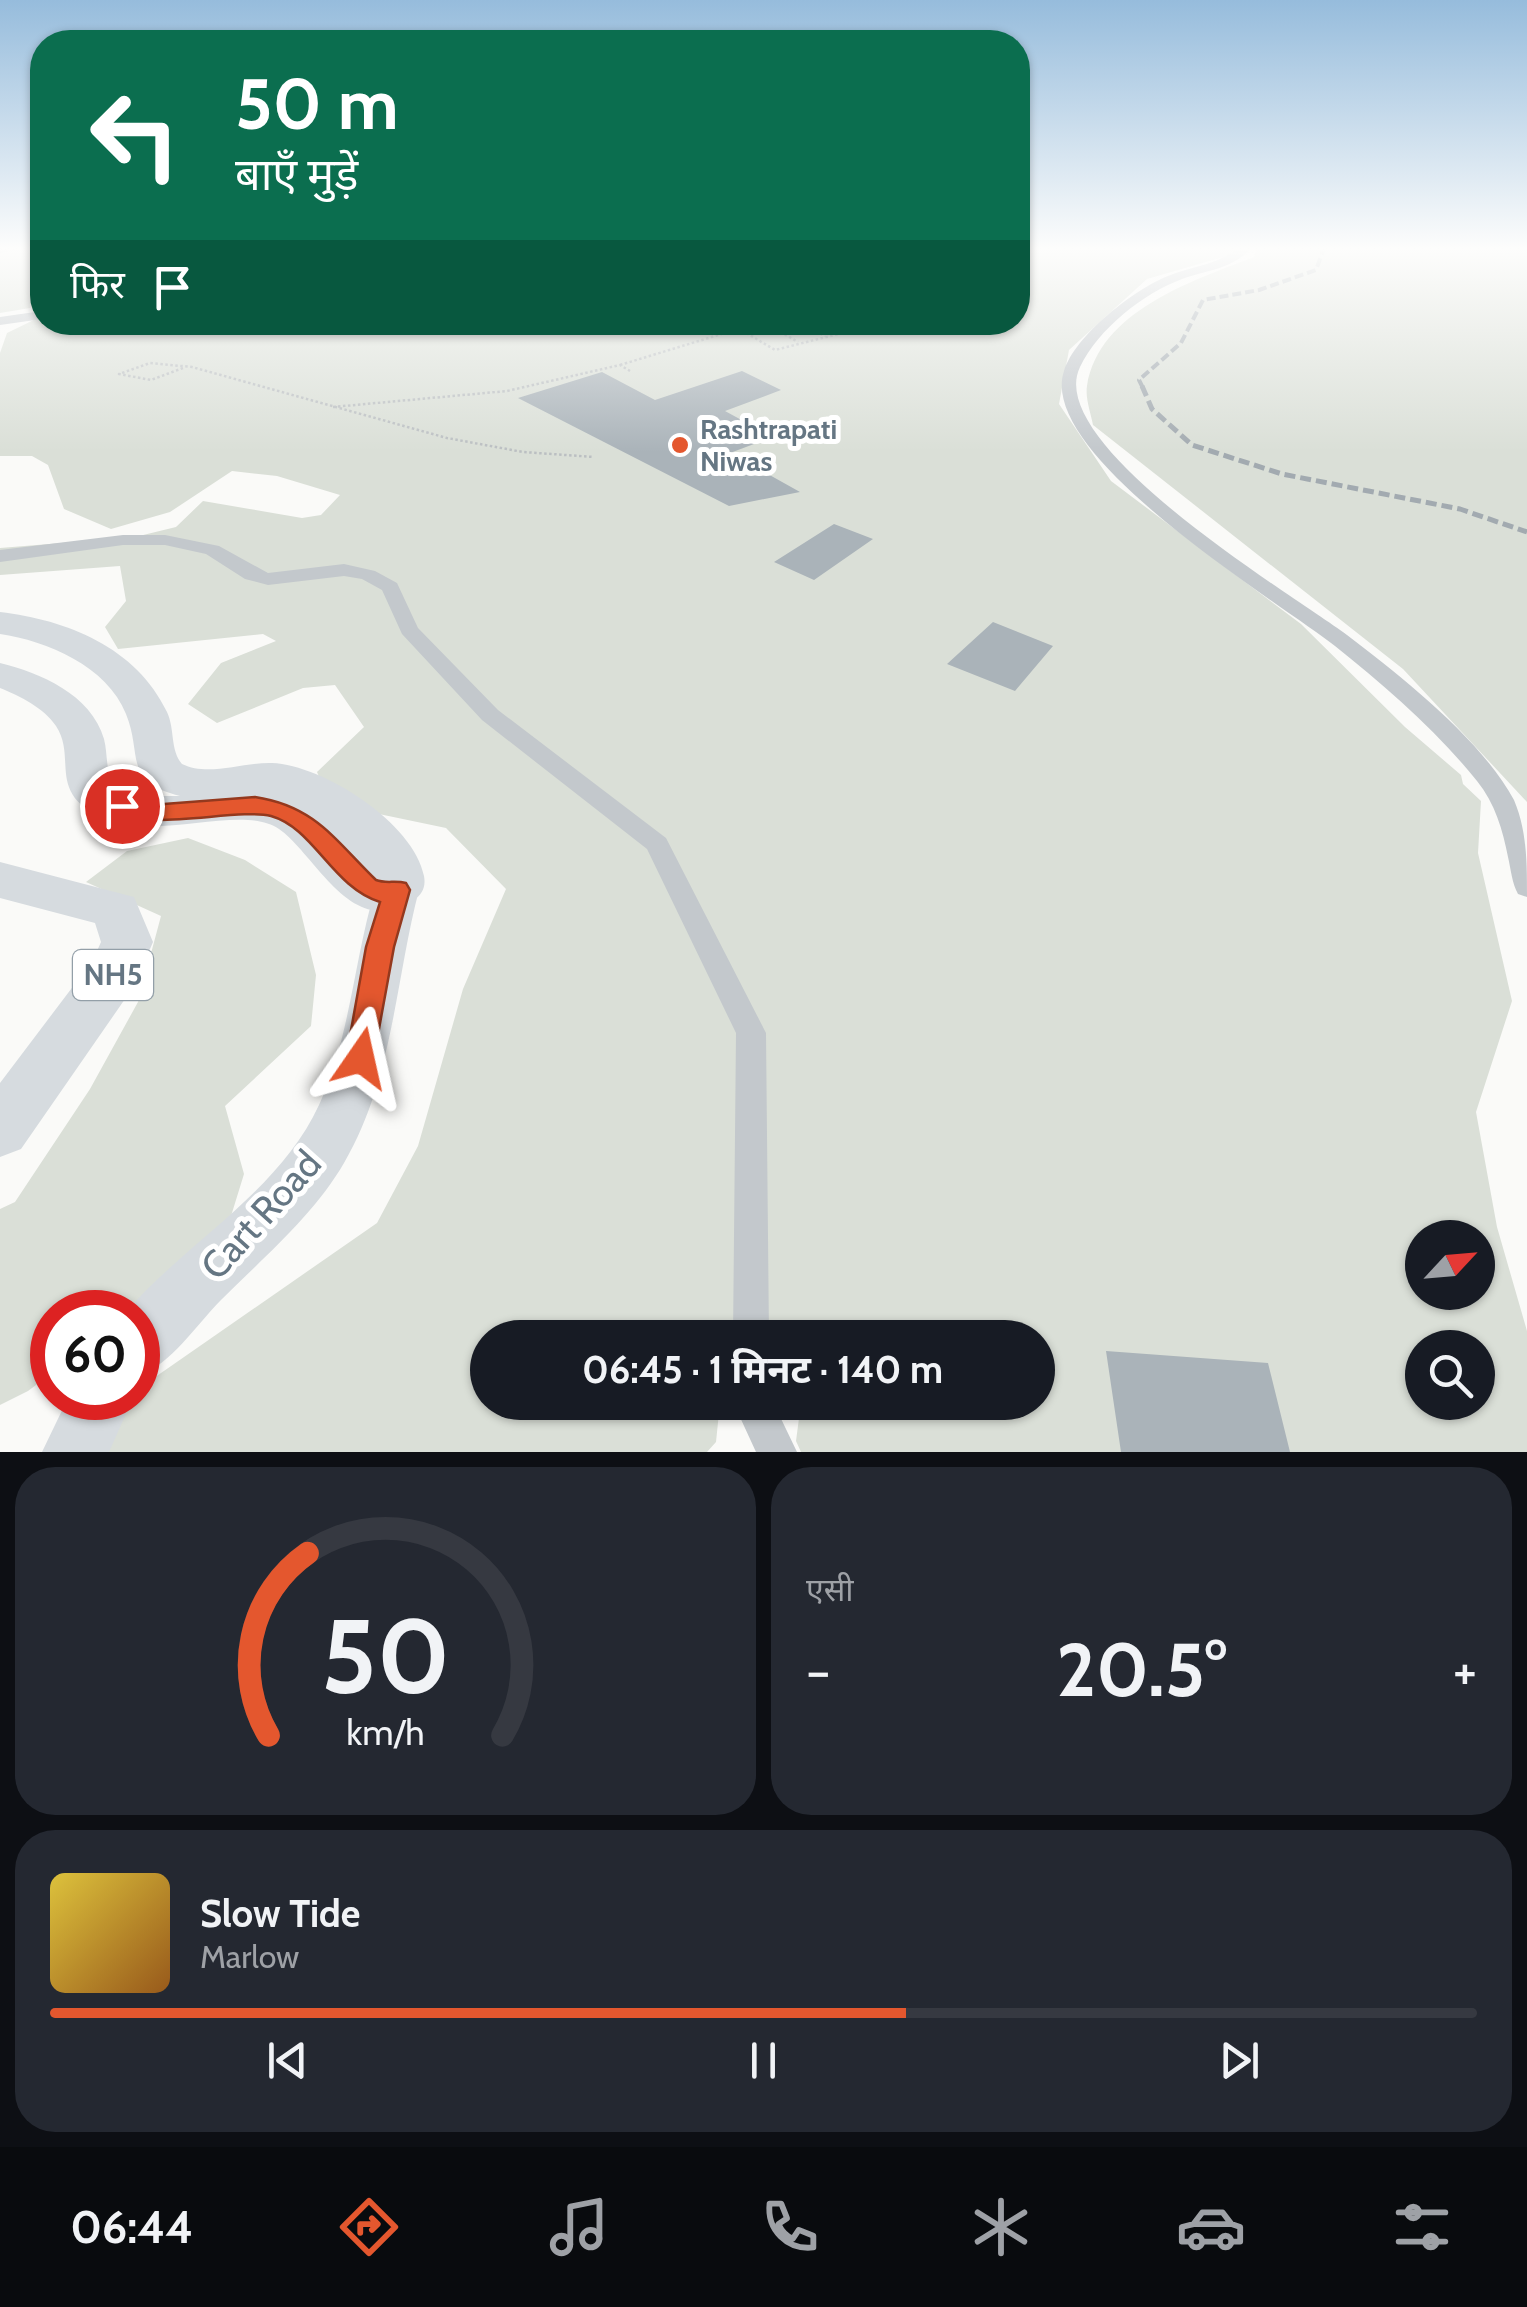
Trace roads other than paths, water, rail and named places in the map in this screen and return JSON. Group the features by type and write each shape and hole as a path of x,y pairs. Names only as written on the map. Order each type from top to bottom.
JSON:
{"highway":[{"path":"0,623 40,628 79,642 147,712 156,763 173,779 198,784 282,779 300,782 372,833 402,880 396,890 384,893 366,887 300,819 277,809 255,806 164,812 106,800 94,792 82,738 73,718 16,678 0,675"},
{"name":"NH5","path":"0,880 116,910 125,925 128,942 116,971 0,1130"}],"main road":[{"name":"Cart Road","path":"160,1324 291,1193 326,1144 354,1088 380,947 396,890"},
{"path":"75,1452 91,1420"}],"street":[{"path":"1120,316 1090,341 1068,375 1068,400 1092,442 1145,498 1344,644 1476,766 1506,807 1527,887"},
{"path":"0,321 30,317"},
{"path":"0,556 123,540 164,540 212,550 252,575 268,579 344,570 368,574 390,587 409,630 490,715 658,844 751,1032 750,1320"},
{"path":"761,1420 777,1452"}],"railway":[{"path":"1142,386 1139,380 1181,343 1195,316"},
{"path":"1142,386 1152,409 1192,445 1282,474 1460,509 1527,532"}],"place":[{"name":"Rashtrapati Niwas","path":"680,445"}]}
